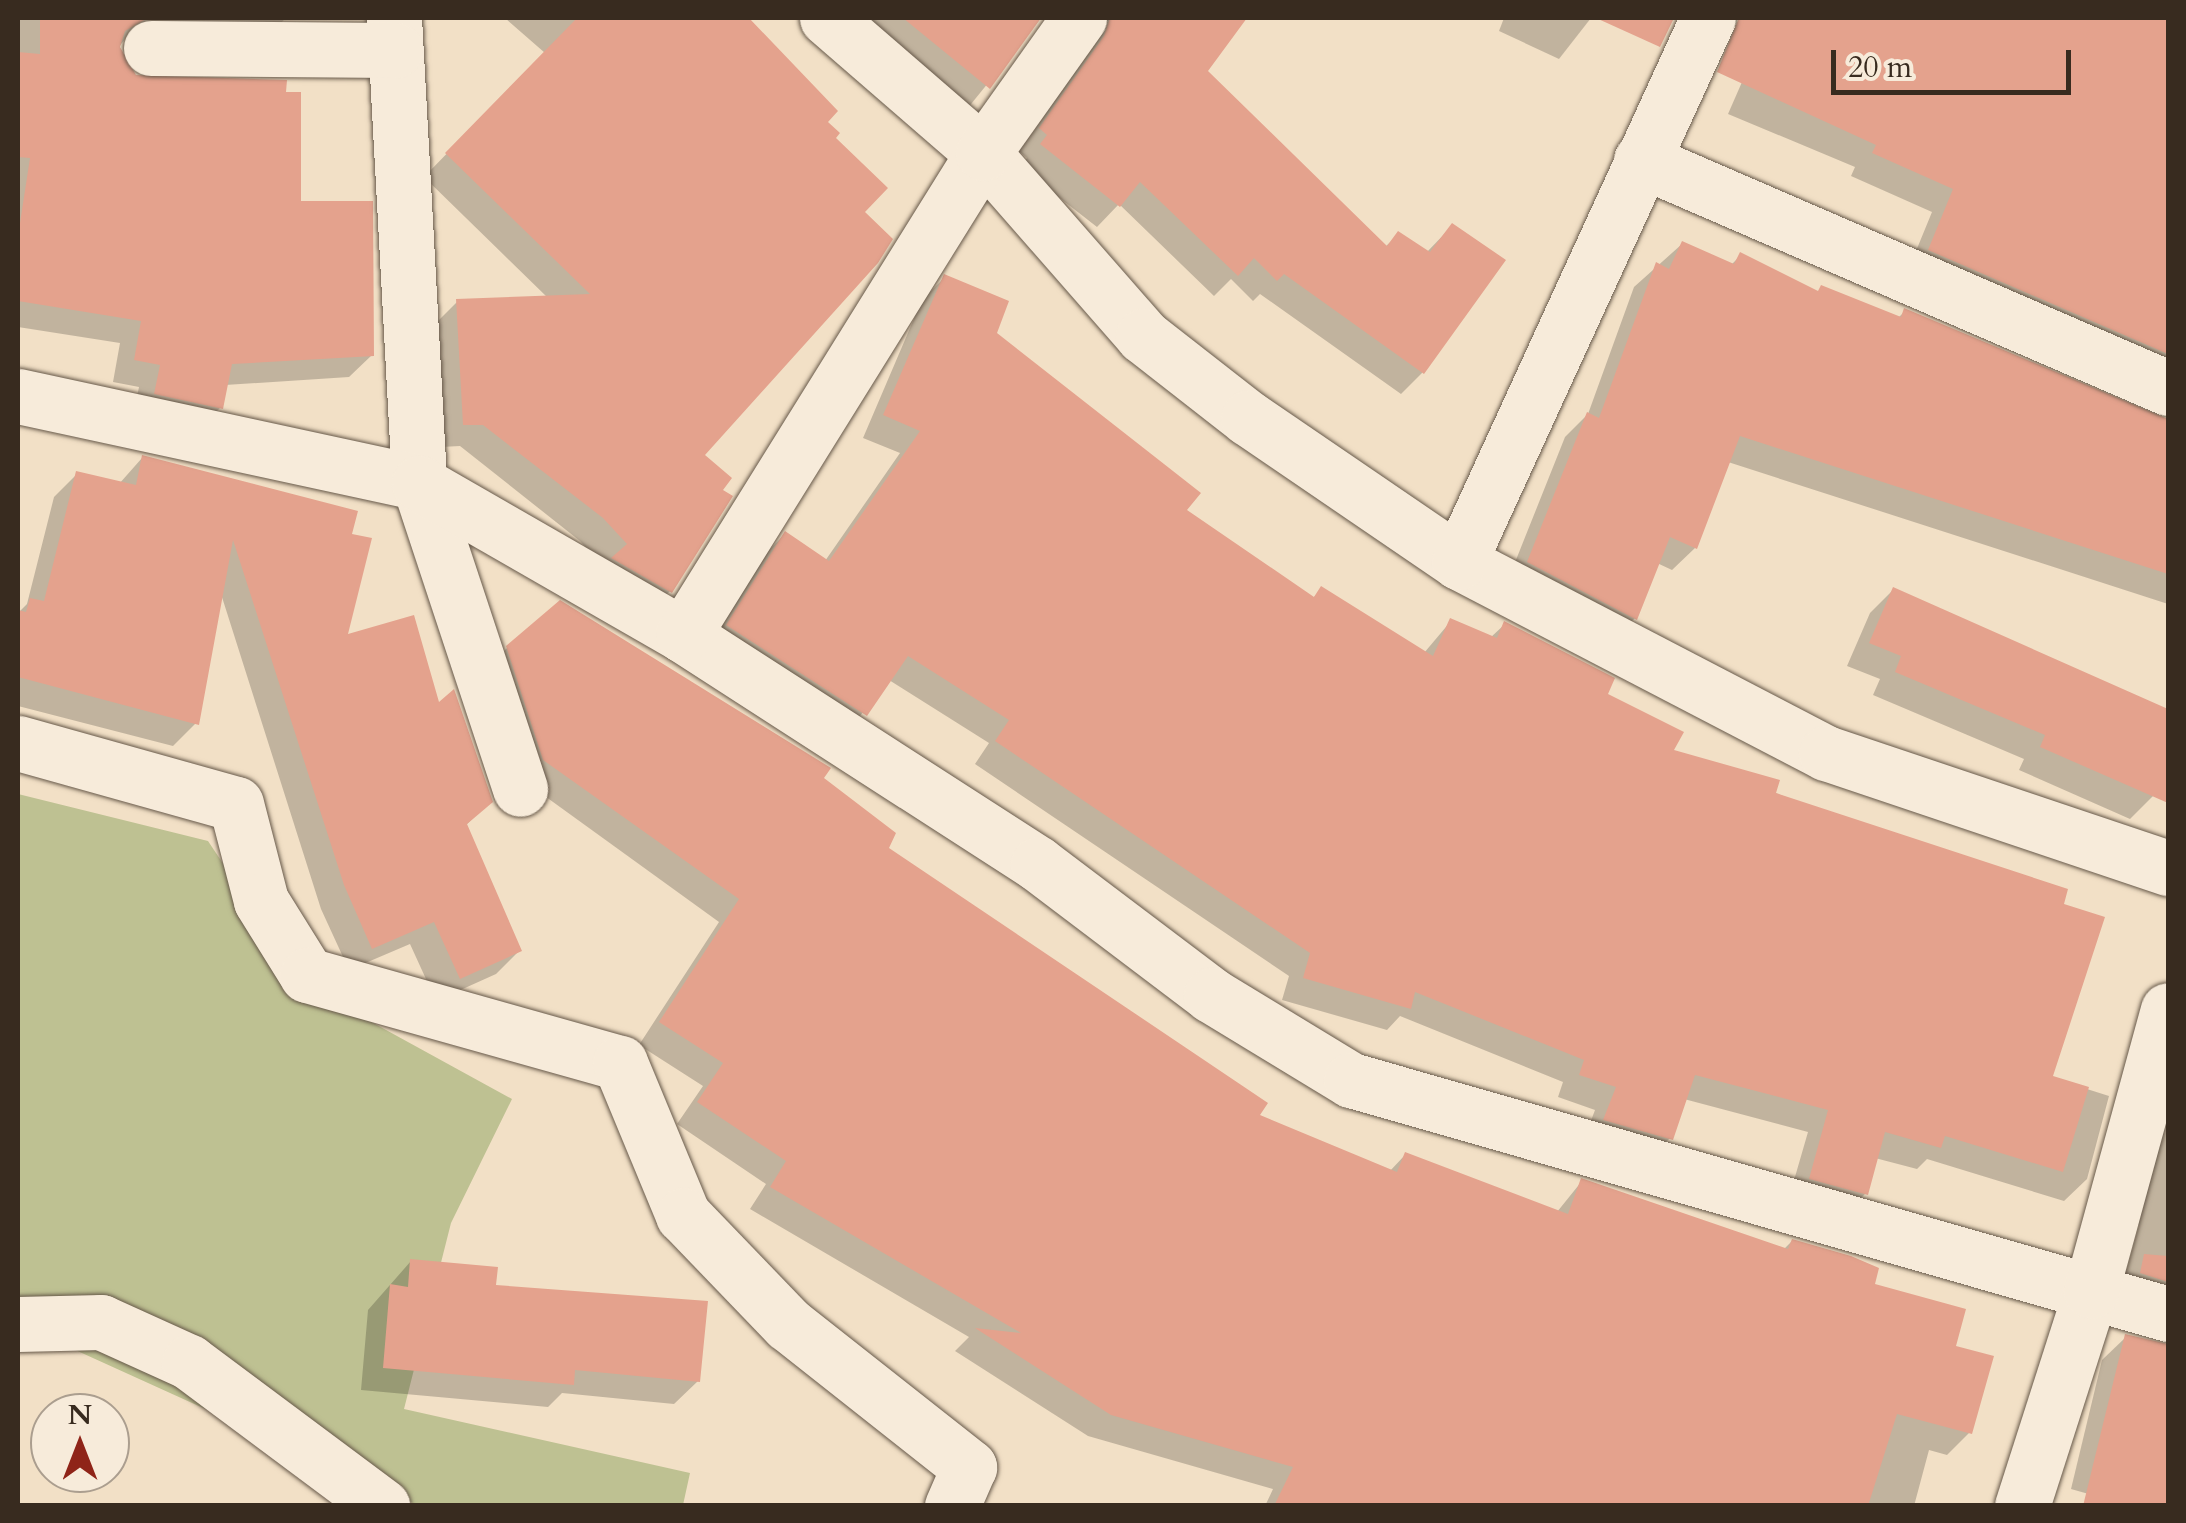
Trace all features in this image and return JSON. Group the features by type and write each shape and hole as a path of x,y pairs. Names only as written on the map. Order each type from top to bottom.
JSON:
{"street":[{"path":"827,18 984,154 1143,336 1248,418 1459,562 1826,753 2168,868"},
{"path":"682,635 984,154 1079,18"},
{"path":"1459,562 1708,18"},
{"path":"152,48 394,34 418,483 520,789"},
{"path":"1640,160 2168,388"},
{"path":"18,396 418,483 682,635 1038,864 1212,995 1350,1080 2168,1314"},
{"path":"18,743 236,804 261,901 307,975 620,1063 682,1215 788,1324 969,1468 952,1506"},
{"path":"2022,1506 2091,1290 2168,1010"},
{"path":"18,1324 102,1322 190,1362 382,1506"}],"green space":[{"path":"18,794 208,841 304,985 512,1099 451,1223 404,1409 690,1473 683,1505 417,1505 18,1324"}],"building":[{"path":"40,18 148,18 125,31 120,47 136,75 287,80 286,92 301,92 301,201 373,201 374,356 232,364 223,409 154,394 160,365 134,360 141,321 18,301 18,236 30,158 18,157 18,52 40,54"},
{"path":"577,18 749,18 838,111 828,122 840,133 836,138 888,188 865,212 893,239 878,263 705,455 732,478 723,490 733,496 672,593 611,558 627,544 603,518 483,425 463,425 456,299 590,294 445,153"},
{"path":"903,18 1041,18 990,89"},
{"path":"1110,18 1247,18 1208,71 1387,246 1398,231 1430,252 1452,223 1506,260 1424,374 1284,274 1277,281 1254,258 1238,276 1140,182 1120,207 1040,144 1047,135 1039,128 1104,36"},
{"path":"1596,18 1674,18 1660,47"},
{"path":"1739,18 2168,18 2168,354 1928,250 1953,189 1872,153 1876,145 1717,72"},
{"path":"1682,241 1734,264 1740,252 1818,291 1821,285 1901,317 1904,308 2168,419 2168,574 1740,436 1697,549 1670,537 1637,620 1527,562 1587,412 1599,418 1656,262 1669,269"},
{"path":"944,274 1009,301 997,333 1201,493 1187,510 1314,597 1321,586 1433,656 1450,618 1497,638 1504,621 1615,678 1608,694 1684,732 1674,750 1780,780 1776,793 2068,889 2064,904 2105,917 2053,1076 2089,1087 2063,1172 1945,1136 1941,1148 1885,1132 1868,1195 1809,1179 1828,1110 1695,1075 1673,1140 1603,1120 1616,1087 1579,1075 1584,1060 1415,992 1411,1009 1303,978 1310,953 995,741 1009,720 908,656 867,716 726,625 785,531 829,561 920,431 883,415"},
{"path":"142,455 358,511 352,534 372,538 348,634 414,615 439,702 454,689 493,802 467,824 522,951 460,979 434,922 372,949 344,885 233,540 199,725 18,677 18,610 26,612 30,598 44,601 76,471 136,485"},
{"path":"1893,587 2168,709 2168,803 2040,747 2045,735 1895,672 1901,656 1869,643"},
{"path":"560,600 831,768 824,778 896,833 889,848 1268,1103 1260,1115 1397,1172 1405,1152 1568,1214 1581,1178 1788,1249 1792,1239 1851,1256 1879,1268 1875,1284 1966,1309 1956,1346 1994,1356 1972,1434 1897,1414 1868,1506 1274,1506 1293,1467 1111,1415 975,1328 1021,1333 770,1187 786,1161 697,1102 723,1063 659,1022 739,899 543,760 506,646"},
{"path":"2144,1254 2168,1256 2168,1282 2140,1273"},
{"path":"410,1259 498,1267 496,1285 708,1301 700,1382 575,1370 574,1385 383,1368 390,1284 408,1287"},
{"path":"2125,1334 2168,1344 2168,1506 2083,1506"}]}
